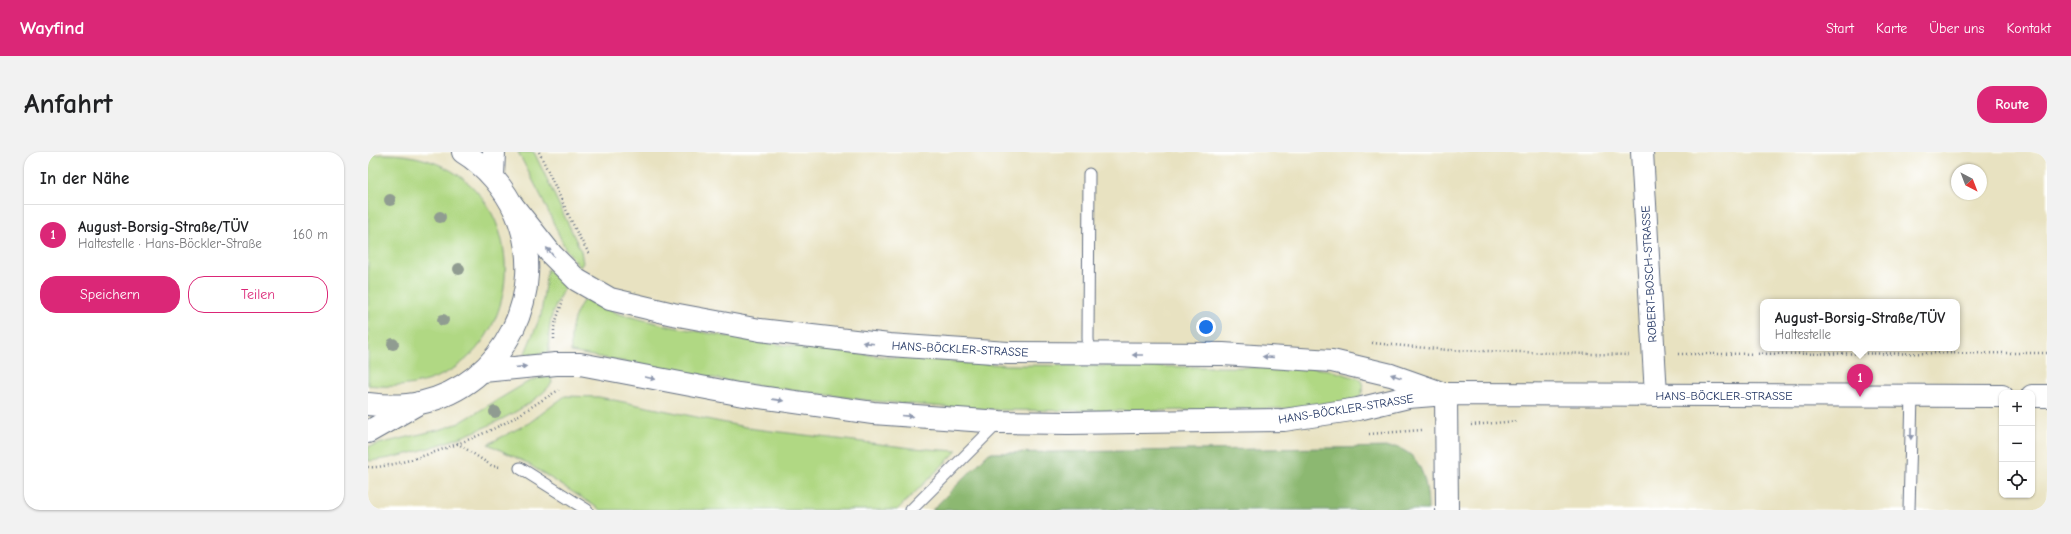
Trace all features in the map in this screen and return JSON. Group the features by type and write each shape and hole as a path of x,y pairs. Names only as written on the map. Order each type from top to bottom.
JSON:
{"main road":[{"path":"368,432 420,403 453,391 482,371 506,343 517,322 526,294 528,258 520,223 513,206 493,176 463,152"},
{"path":"493,176 494,152"},
{"name":"ROBERT-BOSCH-STRASSE","path":"1642,152 1656,395"},
{"name":"HANS-BÖCKLER-STRASSE","path":"513,206 552,255 577,280 610,299 673,314 760,330 888,345 1008,353 1089,355 1223,354 1332,361 1391,375 1446,394"},
{"name":"HANS-BÖCKLER-STRASSE","path":"482,371 556,364 580,364 738,394 873,413 1000,422 1068,423 1284,420 1358,409 1408,397 1446,394 1554,393 1656,395 1999,396"},
{"path":"1446,394 1447,510"},
{"path":"2035,396 2047,396"},
{"path":"368,404 396,406 420,403"}],"lane":[{"path":"1089,174 1089,355"},
{"path":"1909,510 1912,395"},
{"path":"911,510 1000,422"},
{"path":"520,468 587,510"}],"path":[{"path":"539,152 578,235 593,260"},
{"path":"368,467 390,466 502,425 559,390 554,327 559,309 568,290 577,280"},
{"path":"1512,353 1612,355"},
{"path":"1654,355 2047,353"},
{"path":"456,443 492,466 520,468"}],"green space":[{"path":"518,152 534,152 581,251 583,263 580,267 565,248 542,198"},
{"path":"384,154 440,165 478,193 500,233 505,278 494,322 467,358 425,381 368,385 368,155"},
{"path":"547,269 553,273 565,286 556,303 551,318 549,352 527,356 525,353 541,315"},
{"path":"584,299 619,314 673,327 759,342 887,357 1006,365 1314,368 1329,370 1360,379 1363,390 1357,399 1311,408 1136,411 999,410 873,401 740,383 571,352 571,337 574,318"},
{"path":"551,377 552,383 538,397 494,423 439,445 412,453 368,461 368,447 370,446 442,429 459,423 526,383 538,378"},
{"path":"565,396 599,397 755,429 912,448 957,451 897,510 601,510 525,462 488,444 529,423"},
{"path":"1398,447 1412,456 1423,474 1428,510 932,510 989,453"}],"place":[{"name":"August-Borsig-Straße/TÜV","path":"1860,397"}]}
